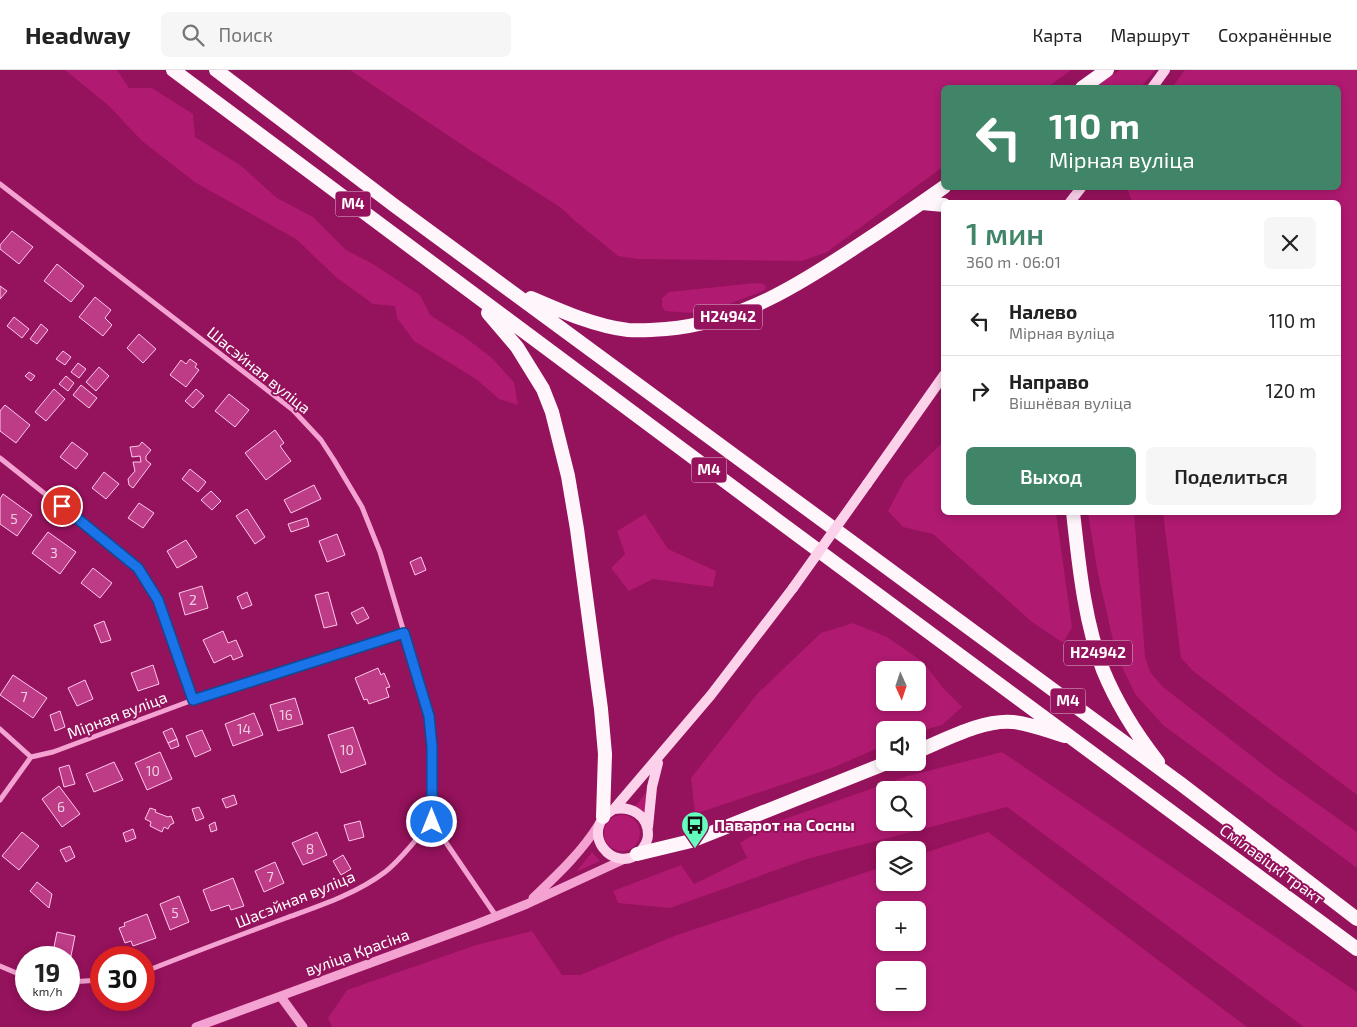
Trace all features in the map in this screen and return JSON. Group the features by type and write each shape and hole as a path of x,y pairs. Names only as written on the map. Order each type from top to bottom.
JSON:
{"highway":[{"name":"М4","path":"173,70 1076,740"},
{"name":"М4","path":"216,70 395,206 1170,776"},
{"path":"1086,85 1107,70"},
{"name":"Н24942","path":"511,290 566,313 629,330 681,328 709,322 743,311 809,278 941,189"},
{"path":"922,203 941,205"},
{"path":"467,290 517,347 543,389 552,412 568,476 577,530 601,709 605,754 605,817"},
{"name":"Н24942","path":"1072,515 1092,635 1104,671 1137,735 1170,776"},
{"path":"926,748 984,725 1012,722 1076,740"},
{"name":"Смілавіцкі тракт","path":"1076,740 1357,949"},
{"path":"632,856 691,841 876,767"},
{"name":"Смілавіцкі тракт","path":"1170,776 1357,919"}],"main road":[{"path":"1154,85 1165,70"},
{"path":"1072,200 1079,190"},
{"path":"660,757 652,786 645,845 632,856 616,858 602,848 598,839 605,817 660,757 712,695 792,588 941,379"},
{"path":"605,817 623,808 633,810 642,816 647,825 648,832"}],"street":[{"name":"Шасэйная вуліца","path":"0,184 292,410 321,440 362,507 380,552 429,716 432,747 432,822 385,872 366,885 329,902 155,967"},
{"path":"0,458 108,542 138,568 158,600 193,700"},
{"name":"Мірная вуліца","path":"31,757 53,752 193,700 404,633"},
{"path":"0,729 31,757 0,800"},
{"name":"вуліца Красіна","path":"527,904 576,855 605,817"},
{"path":"432,822 496,916"},
{"name":"вуліца Красіна","path":"196,1027 527,904 632,856"},
{"path":"0,966 15,973"},
{"path":"281,996 303,1027"}],"shaded area":[{"path":"65,70 117,70 129,88 152,88 193,114 195,137 240,165 277,198 313,217 346,250 373,264 420,295 430,315 466,338 492,358 514,382 518,405 499,399 476,379 414,341 397,318 395,306 373,304 337,278 296,239 196,183 142,141 108,105"},
{"path":"350,70 1071,70 1051,85 941,85 941,168 827,252 802,261 638,259 618,256 560,207"},
{"path":"1120,70 1155,70 1143,85 1098,85"},
{"path":"1185,70 1357,70 1357,795 1193,671 1181,658 1163,515 1341,515 1341,200 1131,200 1128,190 1341,190 1341,85 1174,85"},
{"path":"755,283 764,284 766,288 763,291 716,309 690,313 665,311 662,306 662,298 669,292"},
{"path":"941,443 941,515 1056,515 1072,627 1063,643 1032,622 933,534 903,527 888,511 905,479"},
{"path":"645,514 668,549 716,571 713,587 653,579 629,591 611,568 625,554 617,531"},
{"path":"1088,515 1134,515 1145,656 1150,672 1163,687 1275,774 1357,832 1357,868 1163,725 1135,694 1116,654 1097,569"},
{"path":"853,623 887,637 922,661 876,661 876,711 926,711 926,666 944,689 962,707 942,725 926,730 926,721 876,721 876,749 832,768 695,814 691,778 758,693 821,633"},
{"path":"1002,752 1357,992 1357,1027 1304,1027 1007,807 926,828 926,781 894,781"},
{"path":"876,787 876,831 915,831 807,859 670,908 618,903 613,891 681,865 694,884 747,858 740,843 770,824"},
{"path":"647,791 645,815 635,807"},
{"path":"622,815 634,821 640,833 634,845 622,851 610,845 604,833 610,821"},
{"path":"988,832 1247,1027 332,1027 328,1018 347,990 476,945 532,931 562,975 580,975 677,935 876,869 876,891 926,891 926,852"},
{"path":"592,852 600,861 576,872"}],"building":[{"path":"12,231 33,247 19,264 0,249 0,245"},
{"path":"57,264 84,286 71,302 44,281"},
{"path":"0,286 7,291 0,299"},
{"path":"95,297 111,310 105,318 112,325 103,336 79,317"},
{"path":"14,317 29,329 22,338 7,326"},
{"path":"41,324 48,330 37,344 30,339"},
{"path":"139,334 156,349 143,363 127,348"},
{"path":"63,351 71,357 65,365 56,359"},
{"path":"190,359 197,364 195,367 199,370 186,387 170,375 181,360 186,364"},
{"path":"78,363 86,369 79,378 71,372"},
{"path":"99,367 109,376 96,391 86,382"},
{"path":"29,372 35,376 31,381 25,376"},
{"path":"66,376 74,383 68,391 59,384"},
{"path":"81,385 97,398 89,408 73,395"},
{"path":"54,389 65,399 46,421 35,412"},
{"path":"196,389 204,396 193,408 185,401"},
{"path":"229,394 249,410 235,427 215,411"},
{"path":"5,405 30,425 16,443 0,431 0,411"},
{"path":"275,430 284,443 280,446 291,461 266,480 245,453"},
{"path":"72,442 88,454 76,469 60,457"},
{"path":"142,442 151,450 146,456 146,460 151,464 133,488 129,485 128,479 135,471 133,462 141,462 140,456 132,457 130,447 139,446"},
{"path":"190,469 206,482 198,492 182,479"},
{"path":"104,472 119,484 106,499 92,488"},
{"path":"314,485 321,499 291,513 284,500"},
{"path":"211,491 221,501 212,510 201,500"},
{"path":"3,494 32,515 17,536 0,524 0,499"},
{"path":"139,503 154,513 143,528 128,518"},
{"path":"247,509 265,537 255,544 236,516"},
{"path":"307,518 309,526 291,532 288,524"},
{"path":"48,532 76,552 60,574 32,553"},
{"path":"337,534 345,555 327,562 319,541"},
{"path":"186,540 197,557 177,568 167,551"},
{"path":"421,557 426,570 415,575 410,562"},
{"path":"93,568 112,583 100,598 81,583"},
{"path":"202,586 208,608 185,615 179,593"},
{"path":"247,592 252,605 242,609 237,597"},
{"path":"328,592 337,625 324,628 315,595"},
{"path":"363,607 369,618 357,624 351,613"},
{"path":"104,621 111,640 101,643 94,625"},
{"path":"223,631 228,643 236,640 243,656 233,660 231,655 214,663 203,640"},
{"path":"153,665 159,684 138,691 131,673"},
{"path":"378,668 381,675 384,673 390,687 386,688 389,697 369,704 367,699 364,700 355,678"},
{"path":"13,675 47,698 33,718 0,695"},
{"path":"85,680 93,699 77,706 68,688"},
{"path":"295,698 303,724 278,731 270,705"},
{"path":"60,711 65,727 55,731 50,715"},
{"path":"254,713 263,735 233,746 225,724"},
{"path":"353,727 366,764 341,773 328,735"},
{"path":"172,728 177,739 168,743 163,732"},
{"path":"202,730 211,750 195,757 186,736"},
{"path":"177,739 179,746 171,749 168,743"},
{"path":"160,752 172,779 147,790 135,763"},
{"path":"114,762 123,780 94,792 86,774"},
{"path":"69,765 75,784 64,787 59,768"},
{"path":"59,786 80,814 62,827 42,799"},
{"path":"234,795 237,804 226,808 222,799"},
{"path":"199,807 204,818 196,821 192,809"},
{"path":"150,808 168,817 171,816 174,823 168,829 164,827 162,832 150,826 151,822 145,819"},
{"path":"360,821 364,837 349,841 344,825"},
{"path":"215,822 217,830 211,832 209,825"},
{"path":"133,829 136,838 126,842 123,833"},
{"path":"22,832 39,846 19,870 2,856"},
{"path":"317,832 327,855 303,865 292,843"},
{"path":"70,846 75,857 66,862 60,850"},
{"path":"343,855 351,869 341,875 333,861"},
{"path":"275,862 284,883 264,892 255,871"},
{"path":"233,878 244,906 231,910 229,905 211,911 203,890"},
{"path":"37,882 52,894 49,908 30,891"},
{"path":"179,896 189,922 170,930 160,904"},
{"path":"147,914 156,938 133,946 131,941 125,943 119,928 125,926 124,923"},
{"path":"57,932 75,936 73,946 54,946"}],"place":[{"name":"Паварот на Сосны","path":"695,849"}],"route":[{"path":"62,506 138,568 158,600 193,700 404,633 429,716 432,747 432,822"}]}
